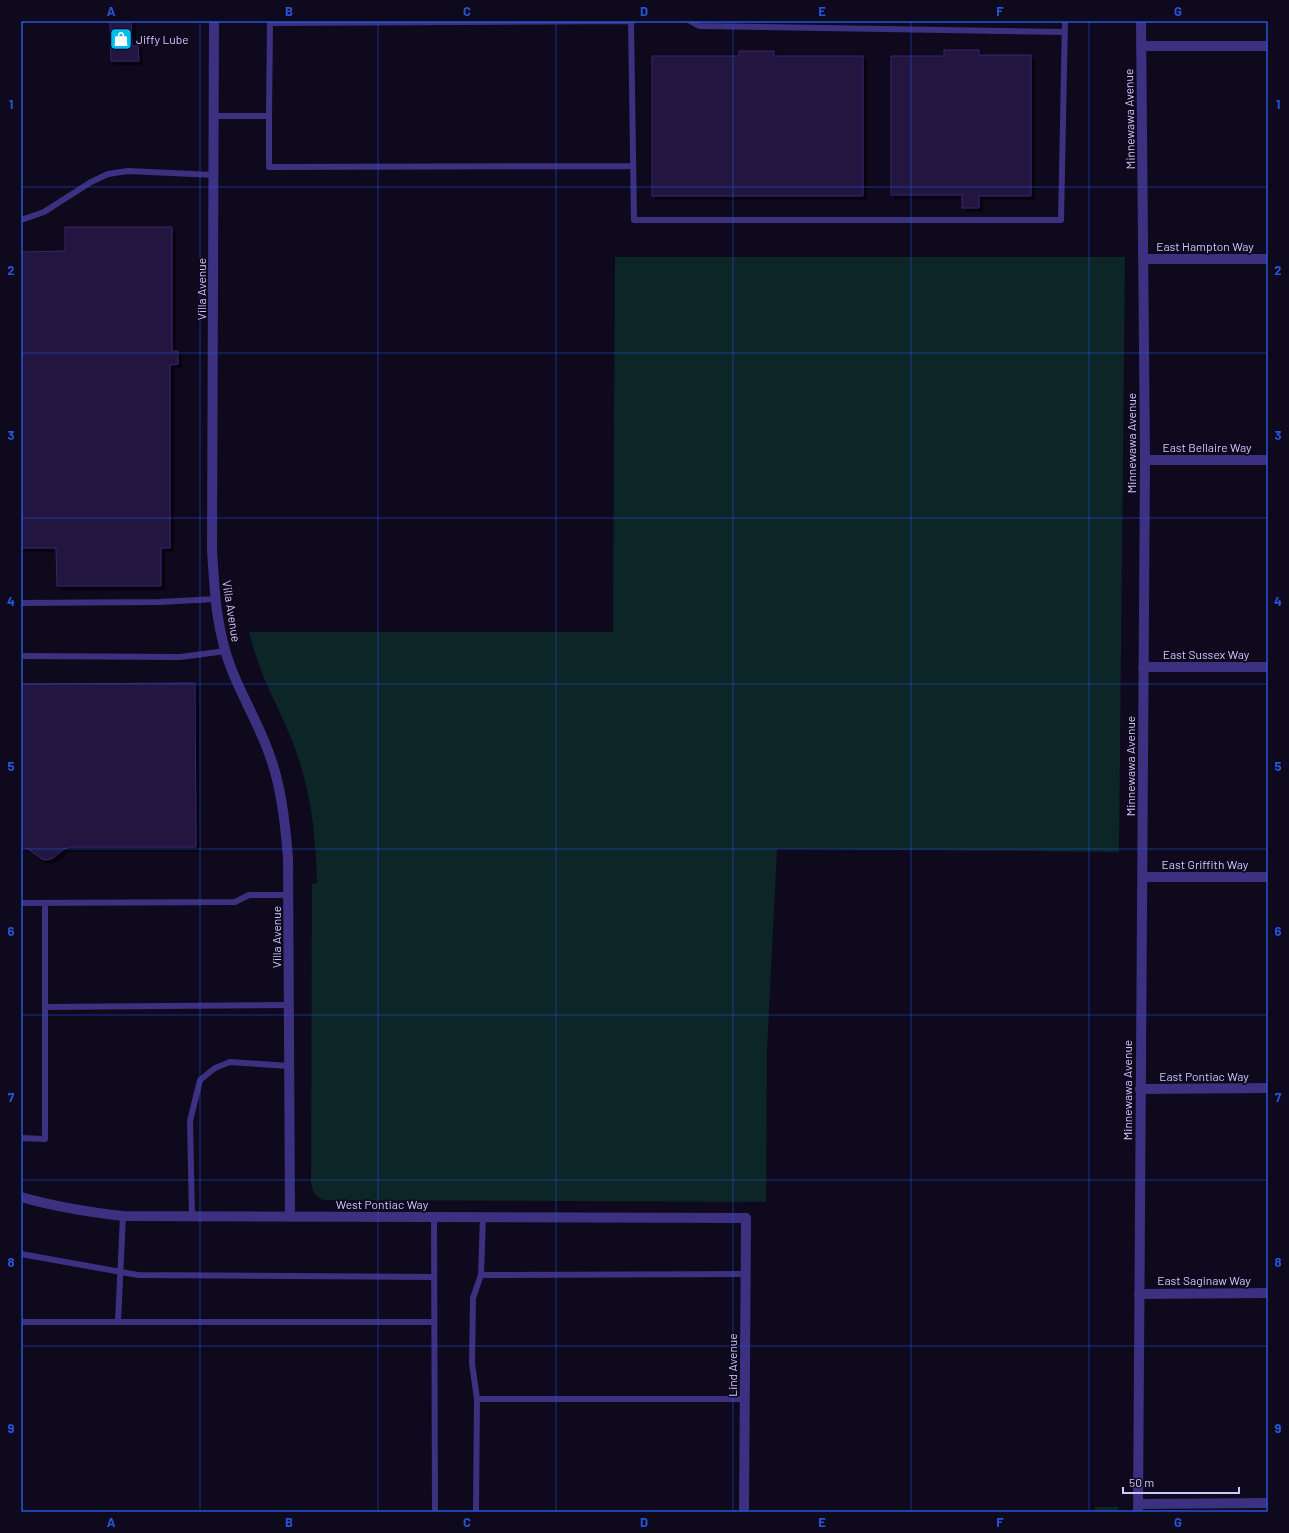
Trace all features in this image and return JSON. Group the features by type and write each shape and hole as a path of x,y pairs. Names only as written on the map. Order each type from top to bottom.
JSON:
{"street":[{"name":"Villa Avenue","path":"214,21 212,550 216,599 222,639 235,679 267,748 277,780 284,814 288,858 289,895 290,1217"},
{"name":"Minnewawa Avenue","path":"1138,1508 1145,460 1141,21"},
{"path":"1141,46 1268,46"},
{"name":"East Hampton Way","path":"1143,259 1268,259"},
{"name":"East Bellaire Way","path":"1145,460 1268,460"},
{"name":"East Sussex Way","path":"1143,667 1268,667"},
{"name":"East Griffith Way","path":"1142,877 1268,877"},
{"name":"East Pontiac Way","path":"1140,1089 1268,1088"},
{"name":"West Pontiac Way","path":"21,1197 58,1207 123,1216 746,1218"},
{"name":"Lind Avenue","path":"744,1512 746,1218"},
{"name":"East Saginaw Way","path":"1139,1294 1268,1293"},
{"path":"1138,1508 1268,1503"}],"lane":[{"path":"633,166 269,167 270,23 631,21 634,220 1061,220 1065,21"},
{"path":"690,21 699,26 1064,32"},
{"path":"214,116 269,116"},
{"path":"21,220 44,212 91,182 108,174 128,171 214,174"},
{"path":"21,603 159,602 216,599"},
{"path":"21,656 180,657 226,652"},
{"path":"21,903 235,902 249,895 289,895"},
{"path":"21,1138 45,1139 46,903"},
{"path":"45,1007 289,1005"},
{"path":"192,1217 190,1121 200,1080 215,1068 230,1062 290,1066"},
{"path":"118,1322 123,1216"},
{"path":"434,1217 435,1512"},
{"path":"476,1512 476,1399 472,1363 473,1298 481,1275 483,1217"},
{"path":"21,1254 138,1275 434,1277"},
{"path":"481,1275 745,1274"},
{"path":"21,1322 434,1322"},
{"path":"476,1399 745,1400"}],"green space":[{"path":"615,257 1125,257 1119,852 777,849 767,1051 766,1202 323,1200 315,1194 311,1184 312,884 317,883 316,852 310,805 296,751 262,673 249,632 613,632"},
{"path":"1095,1507 1118,1507 1118,1512 1095,1512"}],"building":[{"name":"Jiffy Lube","path":"110,21 131,21 132,46 138,46 139,61 111,61"},
{"path":"944,50 979,50 979,55 1031,55 1031,196 979,196 979,208 962,208 962,195 891,195 891,56 944,56"},
{"path":"739,51 774,51 774,56 863,56 863,196 652,196 652,56 739,56"},
{"path":"65,227 172,227 172,351 178,351 178,364 170,365 170,548 161,548 161,586 57,586 56,548 21,548 21,252 65,251"},
{"path":"195,683 196,847 70,847 64,849 53,858 46,860 42,859 28,849 21,847 21,684"}],"place":[{"name":"Jiffy Lube","path":"121,39"}]}
